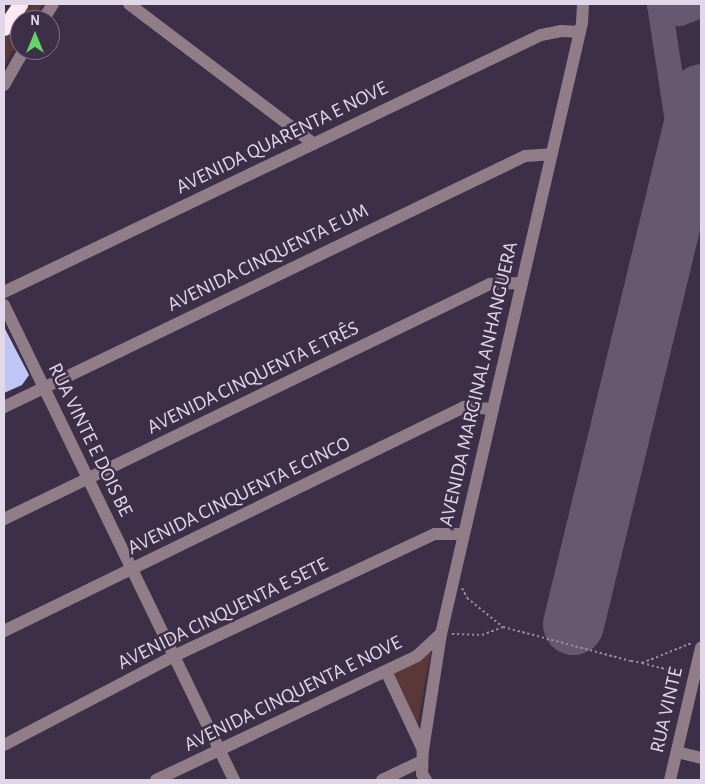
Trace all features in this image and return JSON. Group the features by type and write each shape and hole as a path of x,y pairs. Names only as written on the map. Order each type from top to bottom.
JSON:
{"highway":[{"path":"4,14 12,4"},
{"path":"4,28 20,4"}],"street":[{"path":"130,4 314,144"},
{"name":"AVENIDA MARGINAL ANHANGUERA","path":"422,778 422,755 441,634 580,32 583,4"},
{"name":"AVENIDA QUARENTA E NOVE","path":"4,292 540,35 560,31 580,32"},
{"path":"4,86 18,60"},
{"name":"AVENIDA CINQUENTA E UM","path":"4,407 525,156 551,154"},
{"name":"AVENIDA CINQUENTA E TRÊS","path":"4,519 490,284 522,283"},
{"name":"RUA VINTE E DOIS BE","path":"4,305 234,780"},
{"name":"AVENIDA CINQUENTA E CINCO","path":"4,631 464,407 493,409"},
{"name":"AVENIDA CINQUENTA E SETE","path":"4,745 174,656 435,534 464,534"},
{"name":"AVENIDA CINQUENTA E NOVE","path":"156,780 417,656 441,634"},
{"name":"RUA VINTE","path":"670,780 698,669 697,645"},
{"path":"382,780 422,755 386,671"},
{"path":"676,752 701,758"}],"path":[{"path":"455,573 467,598 503,628 642,663 698,669"},
{"path":"441,634 482,635 503,628"},
{"path":"642,663 697,645"}],"shaded area":[{"path":"27,4 43,4 39,10 23,10"},
{"path":"10,28 10,56 4,66 4,37"},
{"path":"431,650 417,727 389,673"}],"building":[{"path":"4,327 29,375 22,385 4,393"}],"taxiway":[{"path":"659,4 677,122 681,178"},
{"path":"659,5 679,13 701,5"}],"runway":[{"path":"573,624 701,94"}]}
